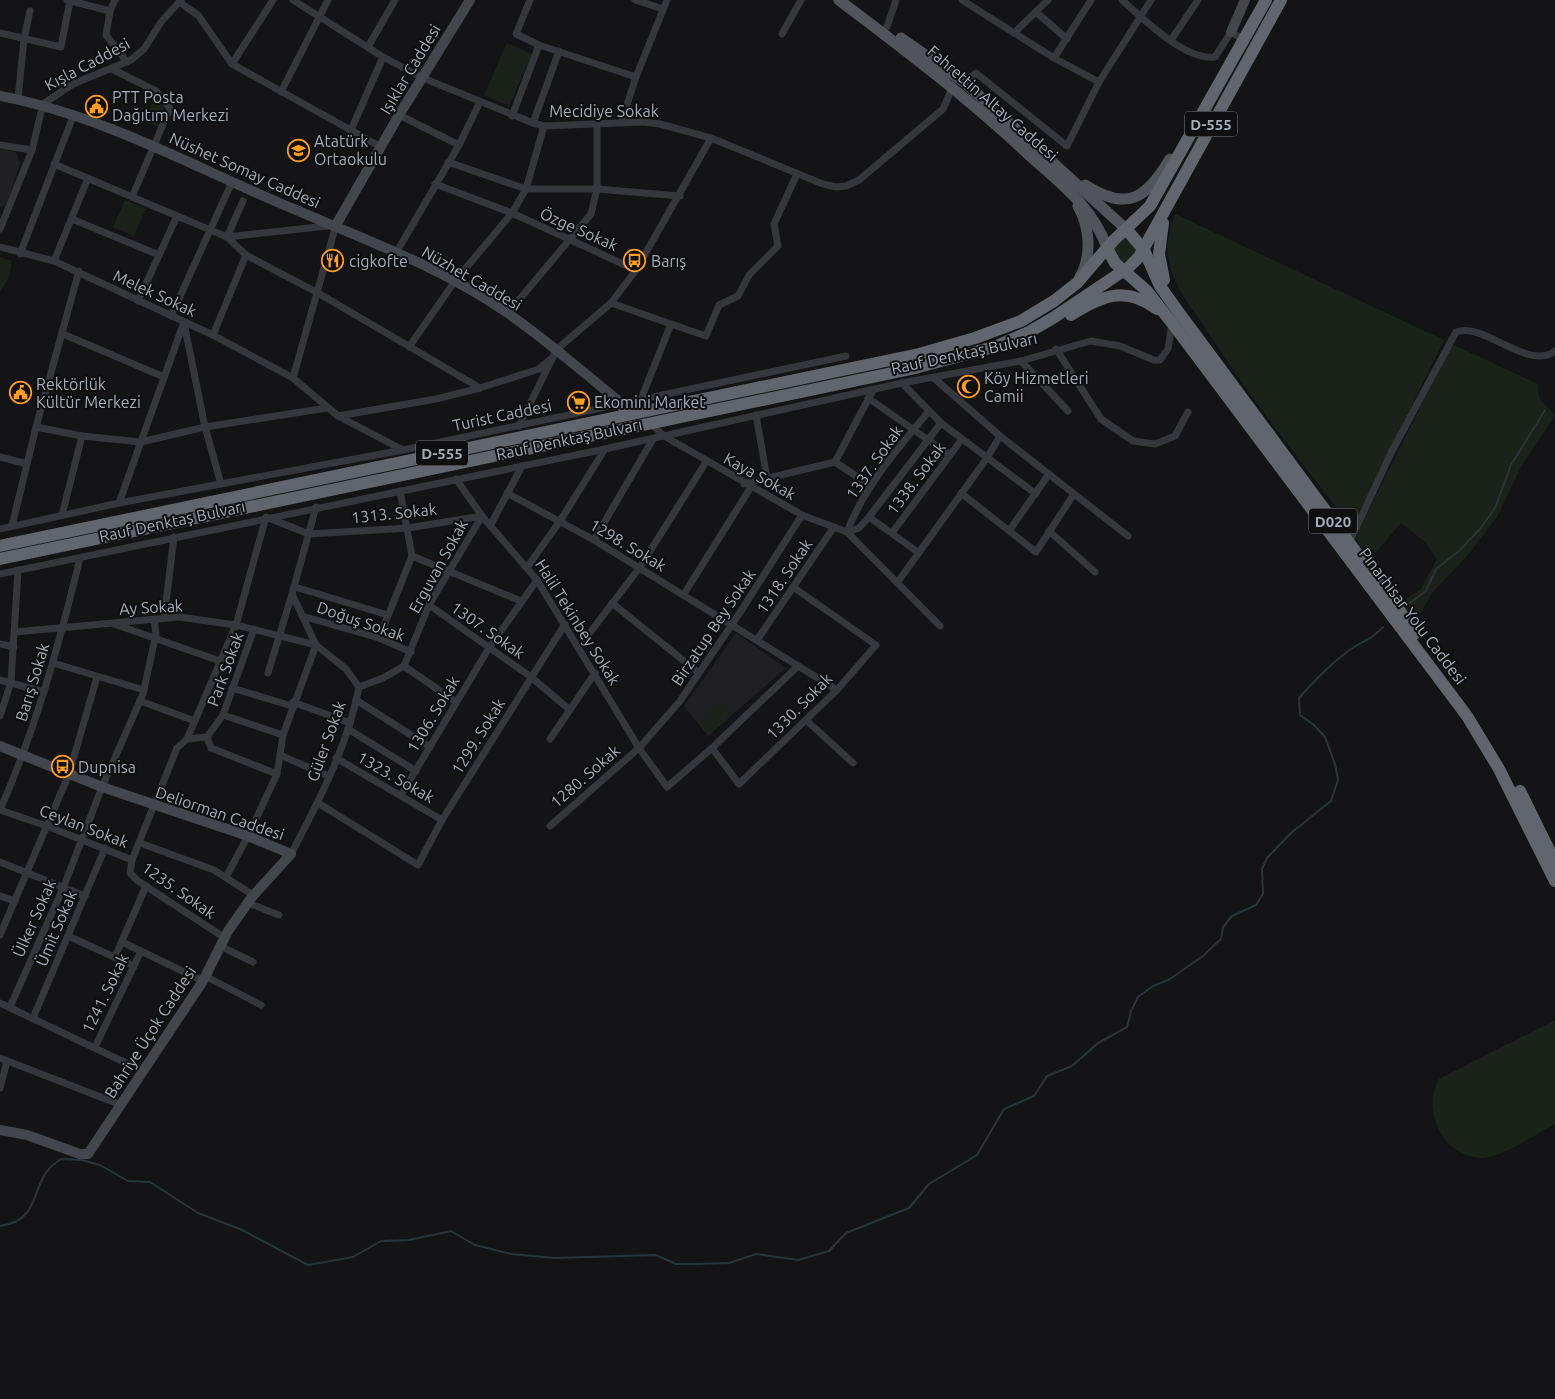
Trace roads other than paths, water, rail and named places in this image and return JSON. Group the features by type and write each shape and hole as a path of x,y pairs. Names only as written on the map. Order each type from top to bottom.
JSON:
{"highway":[{"name":"D-555","path":"1107,248 1150,206 1266,0"},
{"name":"D-555","path":"1124,270 1134,263 1144,250 1282,0"},
{"path":"1165,209 1159,244 1160,266 1177,310"},
{"name":"Pınarhisar Yolu Caddesi","path":"1126,229 1144,250 1160,286 1177,310 1478,717 1505,762 1555,862"},
{"name":"Pınarhisar Yolu Caddesi","path":"1107,248 1115,263 1146,290 1172,323 1467,716 1499,770 1555,881"},
{"name":"Rauf Denktaş Bulvarı","path":"0,546 784,375 919,354 989,333 1033,314 1077,283 1107,248"},
{"name":"Rauf Denktaş Bulvarı","path":"0,559 651,424 953,359 1002,344 1053,318 1124,270"},
{"path":"1002,344 1037,334 1094,302 1116,294 1145,301 1172,323"}],"main road":[{"name":"Fahrettin Altay Caddesi","path":"839,0 959,83"},
{"name":"Fahrettin Altay Caddesi","path":"850,0 959,83 1065,179 1126,229"},
{"path":"1065,179 1108,198 1123,200 1132,198 1151,186 1173,155 1188,140"},
{"name":"Fahrettin Altay Caddesi","path":"1065,179 1092,216 1107,248"},
{"path":"1065,179 1080,208 1087,232 1087,261 1077,283"}],"street":[{"path":"115,0 110,11 106,35 127,62"},
{"path":"232,64 273,0"},
{"name":"Mecidiye Sokak","path":"293,0 383,57 423,78 512,116 544,126 622,123 660,124 712,138 797,174 836,187 859,180 943,109 959,83"},
{"path":"280,92 328,0"},
{"path":"368,48 395,0"},
{"name":"Işıklar Caddesi","path":"293,378 336,225 400,114 470,0"},
{"path":"530,0 516,34 539,45 636,77"},
{"path":"635,0 663,9"},
{"path":"622,123 636,77 667,0"},
{"path":"782,34 801,0"},
{"path":"887,27 896,0"},
{"path":"962,0 1054,58 1099,82"},
{"path":"1014,33 1048,0"},
{"path":"1122,0 1140,17 1171,40 1194,54 1215,57 1231,32 1245,0"},
{"path":"959,83 976,73 1067,146 1099,82 1151,0"},
{"path":"1171,40 1198,0"},
{"path":"0,33 61,48 68,1 110,11"},
{"path":"180,1 198,15 232,64 381,147"},
{"name":"Kışla Caddesi","path":"43,104 73,84 127,62 144,49 161,22 180,1"},
{"path":"1054,58 1088,1"},
{"path":"18,99 24,39 30,11"},
{"path":"1036,12 1067,39"},
{"path":"1231,32 1244,40"},
{"path":"512,116 539,45"},
{"path":"533,123 559,51"},
{"path":"350,130 383,57"},
{"path":"112,69 156,91 170,108 152,146 132,197"},
{"name":"Nüshet Somay Caddesi","path":"0,96 43,104 74,114 152,146 300,213 336,225"},
{"path":"396,253 459,145 480,102"},
{"path":"0,229 32,150 43,104"},
{"path":"20,254 74,114"},
{"path":"400,114 459,145"},
{"path":"508,313 591,214 597,189 597,125"},
{"path":"410,346 455,281 512,213 526,188 544,126"},
{"path":"338,416 436,399 480,388 539,369 611,302 636,270 712,138"},
{"path":"0,145 32,150"},
{"path":"448,162 526,188 597,189 680,196"},
{"path":"54,164 208,231 227,237 336,225"},
{"path":"611,302 706,336 719,305 738,296 750,275 778,246 774,224 797,174"},
{"path":"54,261 88,178"},
{"path":"171,316 208,231 232,182"},
{"name":"Özge Sokak","path":"435,184 512,213 636,270"},
{"path":"227,237 242,201"},
{"path":"138,301 177,216"},
{"path":"72,218 158,255"},
{"name":"Nüzhet Caddesi","path":"336,225 455,281 508,313 623,409"},
{"path":"227,237 246,254 318,293 480,388"},
{"name":"Melek Sokak","path":"0,247 20,254 54,261 79,271 213,336 293,378 338,416 403,450"},
{"path":"213,336 246,254"},
{"path":"12,526 36,427 79,271"},
{"path":"119,503 184,322"},
{"path":"184,322 205,427 221,484"},
{"name":"Rauf Denktaş Bulvarı","path":"0,574 266,517 606,449 902,383 935,379 1021,360 1090,341 1120,346 1154,360 1160,360 1168,349 1172,323"},
{"path":"641,398 671,324"},
{"path":"1349,543 1392,451 1456,332 1468,329 1529,353 1547,355 1555,351"},
{"path":"63,334 164,377"},
{"path":"1056,349 1101,419 1133,441 1155,444 1175,436 1188,412"},
{"path":"519,426 555,353"},
{"name":"Turist Caddesi","path":"0,529 119,503 403,450 519,426 623,409 641,398 784,375 846,356"},
{"path":"1021,360 1068,411"},
{"path":"835,462 882,375"},
{"path":"935,379 1000,436 1128,536"},
{"path":"902,383 941,423 1036,494"},
{"path":"868,398 950,455"},
{"path":"36,427 82,436 141,442 205,427 327,408"},
{"name":"1337. Sokak","path":"847,532 852,518 871,486 929,411"},
{"path":"756,415 767,478"},
{"path":"940,626 847,532 859,528 869,517 941,423"},
{"name":"Kaya Sokak","path":"651,424 664,436 706,462 802,515 847,532"},
{"path":"62,515 82,436"},
{"path":"897,583 987,458 1000,436"},
{"name":"1338. Sokak","path":"892,533 962,438"},
{"path":"594,540 653,439"},
{"path":"528,566 560,522 606,449"},
{"path":"0,457 27,464"},
{"path":"579,647 640,567 706,462"},
{"path":"684,594 748,485 767,478 835,462 871,486"},
{"path":"490,526 522,466"},
{"path":"1009,531 1049,474"},
{"name":"Halil Tekinbey Sokak","path":"456,479 490,526 528,566 639,748 667,787 712,748"},
{"path":"379,638 412,556 400,491"},
{"name":"1298. Sokak","path":"507,493 640,567 837,690"},
{"path":"961,493 1036,552 1074,494"},
{"path":"268,673 294,591 316,508"},
{"name":"Birzatup Bey Sokak","path":"639,748 680,701 732,625 802,515"},
{"name":"1313. Sokak","path":"309,534 408,528 482,516"},
{"name":"Erguvan Sokak","path":"404,666 429,605 482,516"},
{"path":"152,805 177,748 187,739 236,625 266,517 309,534"},
{"path":"869,517 918,553"},
{"name":"1318. Sokak","path":"757,640 834,527"},
{"path":"1049,531 1095,572"},
{"path":"164,618 174,537"},
{"path":"412,556 450,570 521,601"},
{"name":"Barış Sokak","path":"0,810 24,755 44,692 64,628 80,558"},
{"path":"0,716 11,682 18,570"},
{"name":"1306. Sokak","path":"401,795 489,648 537,580"},
{"name":"1330. Sokak","path":"712,748 739,784 837,690 876,645 793,587"},
{"path":"294,591 388,615"},
{"name":"Güler Sokak","path":"291,854 318,802 336,758 349,726 359,687 346,669 316,645 302,616 294,591"},
{"path":"612,603 699,673"},
{"name":"1307. Sokak","path":"429,605 531,677 570,710"},
{"name":"Doğuş Sokak","path":"302,616 379,638 411,652"},
{"name":"Ay Sokak","path":"15,632 178,617 236,625 316,645"},
{"name":"Ülker Sokak","path":"10,1007 64,886 102,787 140,701 155,639 154,619"},
{"path":"112,623 220,661"},
{"name":"1299. Sokak","path":"318,802 418,865 442,820 565,624"},
{"name":"Park Sokak","path":"207,737 223,715 254,629"},
{"path":"0,644 14,647"},
{"path":"226,877 248,836 277,774 282,735 316,645"},
{"path":"53,663 144,690"},
{"path":"359,687 383,678 404,666 456,702"},
{"path":"712,748 798,666"},
{"path":"550,739 595,673"},
{"path":"0,935 69,774 97,677"},
{"path":"0,680 44,692"},
{"path":"232,688 293,704 349,726 416,771"},
{"path":"356,700 430,747"},
{"path":"140,701 195,721"},
{"path":"223,715 282,735"},
{"path":"806,720 853,763"},
{"path":"187,739 207,737 211,748 277,774"},
{"name":"Deliorman Caddesi","path":"0,746 102,787 248,836 291,854"},
{"name":"1280. Sokak","path":"550,826 639,748"},
{"path":"280,755 328,776"},
{"name":"1323. Sokak","path":"336,758 442,820"},
{"name":"Ceylan Sokak","path":"0,810 83,839 132,860 140,843 152,805"},
{"path":"140,843 214,870 226,877 250,899 279,915"},
{"name":"Ümit Sokak","path":"33,1018 105,848"},
{"name":"Bahriye Üçok Caddesi","path":"0,1130 28,1135 80,1154 88,1154 204,978 222,942 250,899 291,854"},
{"name":"1235. Sokak","path":"132,860 130,873 222,942 253,962"},
{"path":"0,862 85,896"},
{"path":"115,957 146,886"},
{"path":"0,896 15,901"},
{"path":"68,936 134,966"},
{"path":"122,942 261,1005"},
{"name":"1241. Sokak","path":"95,1047 141,951"},
{"path":"0,1003 144,1070"},
{"path":"0,1088 3,1059 121,1105"}],"waterway":[{"path":"1407,605 1426,591 1436,569 1460,550 1480,529 1495,508 1511,465 1545,410"},
{"path":"0,1226 13,1223 22,1218 33,1203 43,1177 61,1159 82,1160 100,1165 128,1181 150,1182 198,1213 240,1229 308,1265 353,1257 381,1241 409,1240 451,1231 475,1245 511,1254 555,1258 656,1255 676,1264 697,1264 729,1263 756,1254 798,1260 829,1251 846,1233 909,1208 929,1184 977,1155 1004,1109 1034,1096 1047,1076 1072,1066 1098,1043 1127,1027 1131,1011 1138,997 1153,986 1170,979 1203,956 1221,939 1223,927 1232,916 1256,905 1263,894 1262,869 1267,858 1291,833 1331,801 1338,780 1335,764 1325,737 1314,725 1300,715 1299,698 1339,658 1373,636 1383,627"}],"place":[{"name":"PTT Posta Dağıtım Merkezi","path":"96,106"},
{"name":"Atatürk Ortaokulu","path":"298,150"},
{"name":"cigkofte","path":"333,261"},
{"name":"Barış","path":"635,261"},
{"name":"Köy Hizmetleri Camii","path":"968,387"},
{"name":"Rektörlük Kültür Merkezi","path":"20,393"},
{"name":"Ekomini Market","path":"578,402"},
{"name":"Dupnisa","path":"62,767"}]}
